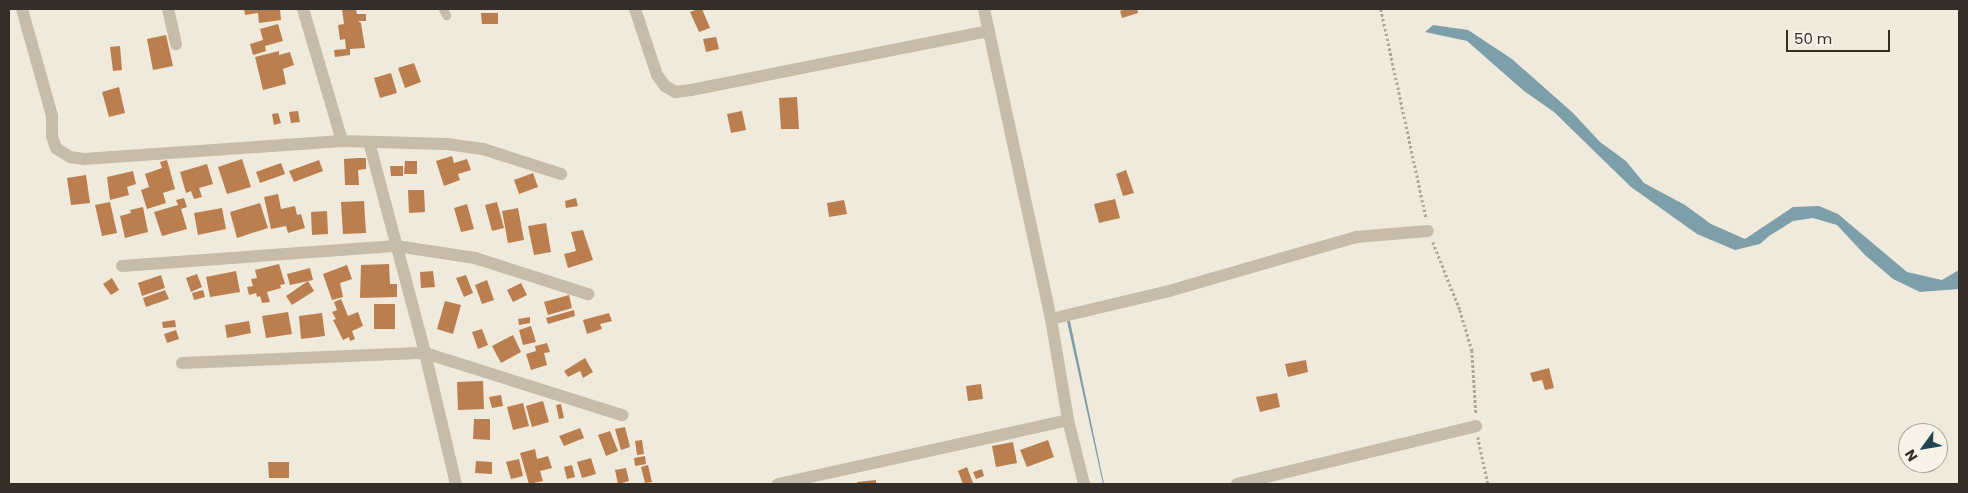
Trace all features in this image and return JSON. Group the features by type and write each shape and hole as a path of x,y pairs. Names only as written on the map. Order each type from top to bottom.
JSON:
{"street":[{"path":"22,9 52,116 52,136 56,148 70,157 84,159 342,141 448,144 484,149 561,174"},
{"path":"168,9 176,44"},
{"path":"303,9 342,141"},
{"path":"635,9 657,75 665,86 674,92 989,31"},
{"path":"984,9 1051,318 1068,420 1084,484"},
{"path":"369,142 425,353 456,484"},
{"path":"1051,318 1170,291 1356,237 1428,231"},
{"path":"122,266 396,246 475,258 588,294"},
{"path":"182,363 425,353 622,415"},
{"path":"778,484 1068,420"},
{"path":"1237,484 1476,426"}],"path":[{"path":"1382,9 1428,231 1460,310 1472,350 1476,426 1488,484"}],"water":[{"path":"1433,25 1468,30 1512,59 1573,113 1600,142 1626,161 1644,183 1685,205 1711,224 1745,239 1793,207 1819,206 1838,214 1907,272 1942,280 1959,270 1959,289 1920,292 1893,279 1865,255 1837,225 1813,218 1793,221 1760,244 1735,250 1697,234 1631,187 1554,112 1524,91 1467,41 1425,32"},
{"path":"1067,321 1070,321 1104,484 1103,484"}],"building":[{"path":"244,9 280,9 281,20 259,23 258,13 245,15"},
{"path":"342,9 356,9 357,14 366,14 366,21 358,21 361,23 365,48 350,49 350,55 335,57 334,50 346,49 345,39 340,40 338,25 344,24"},
{"path":"702,9 710,28 699,32 690,12"},
{"path":"1137,9 1138,13 1122,18 1120,11"},
{"path":"481,13 498,13 498,24 482,24"},
{"path":"278,24 283,41 265,46 266,51 253,55 250,44 263,40 260,29"},
{"path":"166,35 173,66 153,70 147,39"},
{"path":"716,37 719,49 706,52 703,39"},
{"path":"120,46 122,70 113,71 110,47"},
{"path":"279,51 279,55 290,52 294,65 283,69 286,84 263,90 255,57"},
{"path":"414,63 421,82 405,88 398,68"},
{"path":"391,73 397,93 380,98 374,78"},
{"path":"119,87 125,113 109,117 102,92"},
{"path":"797,97 799,129 781,129 779,98"},
{"path":"298,111 300,122 291,123 289,112"},
{"path":"742,111 746,130 731,133 727,114"},
{"path":"278,113 281,123 274,125 272,114"},
{"path":"452,156 454,163 467,159 471,170 458,174 460,180 444,186 436,161"},
{"path":"366,158 366,169 358,170 359,185 345,185 344,159"},
{"path":"242,159 251,187 227,194 218,167"},
{"path":"167,160 175,189 163,193 166,203 147,209 141,190 149,187 145,174 162,168 160,162"},
{"path":"319,160 323,171 294,182 289,171"},
{"path":"405,161 417,161 417,174 404,174"},
{"path":"281,163 285,174 260,183 256,172"},
{"path":"207,164 213,184 199,188 202,197 194,199 191,191 186,193 180,172"},
{"path":"390,166 403,166 403,176 391,176"},
{"path":"1126,170 1134,193 1123,196 1116,174"},
{"path":"133,171 136,184 127,187 129,195 110,200 107,177"},
{"path":"533,173 538,187 519,194 514,180"},
{"path":"86,175 90,203 71,205 67,178"},
{"path":"408,190 424,190 425,212 409,213"},
{"path":"278,194 281,209 295,206 297,215 301,214 305,228 288,233 286,226 271,229 264,197"},
{"path":"184,198 187,207 181,209 187,229 162,236 154,212 178,205 176,200"},
{"path":"576,198 578,206 566,208 565,201"},
{"path":"1115,199 1120,218 1099,223 1094,204"},
{"path":"844,200 847,214 829,217 827,203"},
{"path":"364,201 366,233 343,234 341,202"},
{"path":"110,202 117,233 102,236 95,205"},
{"path":"497,202 504,228 492,231 485,205"},
{"path":"260,203 268,228 237,238 230,212"},
{"path":"467,204 474,229 461,232 454,208"},
{"path":"143,207 148,232 125,238 120,216 131,213 130,210"},
{"path":"222,208 226,229 198,235 194,213"},
{"path":"518,208 524,240 508,243 502,211"},
{"path":"327,211 328,234 312,235 311,212"},
{"path":"546,223 551,252 534,255 528,226"},
{"path":"583,230 593,260 568,268 564,254 576,251 571,232"},
{"path":"279,264 285,284 280,285 281,288 267,292 270,302 262,303 260,296 257,297 256,293 249,295 247,287 253,286 251,279 257,278 255,270"},
{"path":"389,264 390,284 397,284 397,297 360,298 361,265"},
{"path":"347,265 352,279 340,283 343,297 332,300 323,274"},
{"path":"310,268 313,280 290,285 287,274"},
{"path":"236,271 240,292 210,297 206,277"},
{"path":"433,271 435,287 421,288 420,272"},
{"path":"197,274 202,287 191,292 186,278"},
{"path":"161,275 165,288 142,296 138,283"},
{"path":"466,275 473,293 464,297 456,278"},
{"path":"112,278 119,290 111,295 103,284"},
{"path":"487,280 494,300 482,304 475,285"},
{"path":"308,281 314,291 292,305 286,296"},
{"path":"521,283 527,295 513,302 507,290"},
{"path":"165,290 169,299 146,307 143,298"},
{"path":"203,290 205,297 194,300 192,293"},
{"path":"569,295 572,308 548,315 544,302"},
{"path":"341,299 348,316 358,312 363,326 352,331 355,339 350,341 349,337 343,340 333,320 336,319 332,312 337,310 334,302"},
{"path":"445,301 461,305 453,334 437,329"},
{"path":"374,304 395,304 395,329 374,329"},
{"path":"574,310 575,316 548,324 546,318"},
{"path":"288,312 292,334 266,338 262,316"},
{"path":"322,313 325,336 301,339 299,316"},
{"path":"609,313 612,321 600,324 602,329 587,334 583,320"},
{"path":"530,317 530,323 519,325 518,319"},
{"path":"175,320 176,327 163,328 162,322"},
{"path":"249,321 251,333 227,338 225,325"},
{"path":"531,326 536,342 523,345 519,330"},
{"path":"482,329 488,345 478,349 472,332"},
{"path":"176,330 179,339 167,343 164,334"},
{"path":"513,335 521,352 501,363 492,346"},
{"path":"547,343 550,352 544,353 547,365 531,370 526,354 536,351 535,346"},
{"path":"585,358 593,372 583,378 580,371 568,377 564,371"},
{"path":"1306,360 1308,372 1288,377 1285,364"},
{"path":"1549,368 1554,388 1545,390 1542,380 1533,382 1530,373"},
{"path":"483,381 484,409 458,410 457,382"},
{"path":"981,384 983,399 968,401 966,386"},
{"path":"1277,393 1280,407 1260,412 1256,397"},
{"path":"501,395 503,406 492,408 489,397"},
{"path":"543,401 549,422 532,427 526,406"},
{"path":"523,403 529,426 513,430 507,407"},
{"path":"561,404 564,418 559,419 556,405"},
{"path":"474,419 490,419 490,440 473,439"},
{"path":"625,427 630,447 621,450 615,429"},
{"path":"580,428 584,438 564,446 559,436"},
{"path":"610,431 618,451 606,456 598,435"},
{"path":"642,440 644,454 637,455 635,441"},
{"path":"1048,440 1054,457 1027,467 1020,450"},
{"path":"1013,442 1017,463 996,467 992,446"},
{"path":"535,449 537,459 548,456 552,468 540,471 543,481 529,484 520,453"},
{"path":"645,456 646,464 635,466 634,458"},
{"path":"591,458 596,474 582,478 577,462"},
{"path":"519,459 523,476 511,479 506,462"},
{"path":"476,461 492,462 492,474 475,473"},
{"path":"268,462 289,462 289,478 269,478"},
{"path":"572,465 575,477 567,479 564,467"},
{"path":"648,465 652,482 645,483 641,467"},
{"path":"967,467 973,483 963,484 958,471"},
{"path":"626,468 629,481 618,484 615,470"},
{"path":"982,469 984,476 976,479 973,472"},
{"path":"876,480 876,484 857,484 857,482"}]}
